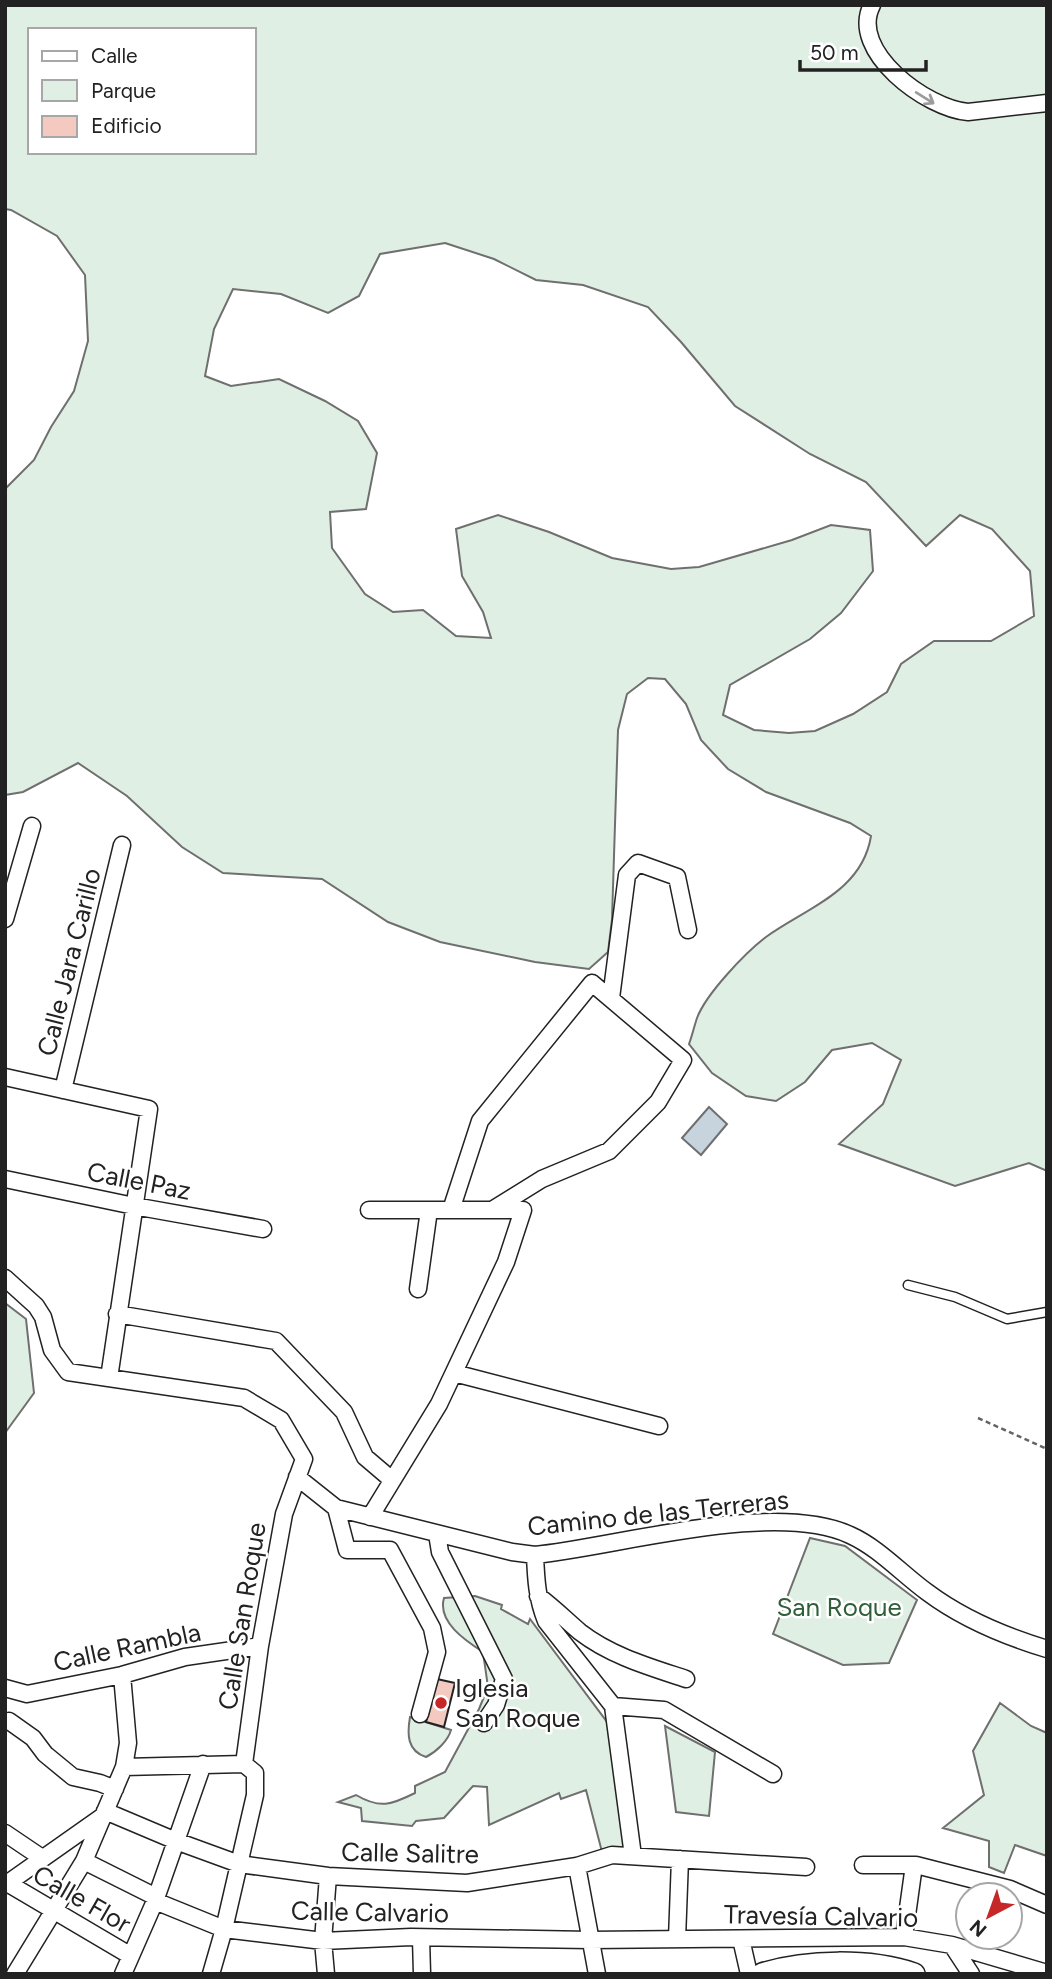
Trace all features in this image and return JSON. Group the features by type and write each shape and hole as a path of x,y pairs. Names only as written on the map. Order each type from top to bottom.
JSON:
{"main road":[{"path":"762,1974 864,1964 914,1974"}],"street":[{"path":"872,5 866,21 867,34 871,41 892,70 926,99 955,111 968,112 1047,103"},
{"path":"5,919 32,827"},
{"name":"Calle Jara Carillo","path":"63,1090 122,845"},
{"path":"611,998 627,875 638,863 677,877 688,930"},
{"path":"451,1210 480,1121 592,982 682,1060 659,1102 609,1151 542,1179 492,1210"},
{"path":"5,1077 149,1109 108,1378"},
{"name":"Calle Paz","path":"5,1179 263,1229"},
{"path":"369,1210 523,1210 506,1262 439,1404 370,1517"},
{"path":"418,1289 429,1210"},
{"path":"5,1278 36,1306 43,1317 52,1350 68,1372 244,1398 281,1420 304,1459 297,1477"},
{"path":"117,1314 276,1341 344,1412 365,1457 392,1480"},
{"path":"454,1373 659,1426"},
{"name":"Camino de las Terreras","path":"297,1477 336,1508 512,1552 535,1555 732,1525 766,1522 817,1523 842,1531 868,1545 928,1593 968,1618 1006,1636 1047,1649"},
{"name":"Calle San Roque","path":"244,1764 260,1646 284,1514 297,1477"},
{"path":"336,1508 347,1550 390,1550 432,1628 438,1652 420,1714"},
{"path":"437,1534 440,1552 504,1679 496,1705 484,1723"},
{"path":"535,1555 538,1596 546,1621 613,1706 633,1856"},
{"path":"538,1596 581,1633 609,1650 638,1664 686,1679"},
{"name":"Calle Rambla","path":"5,1688 27,1694 122,1675 185,1657 260,1646"},
{"path":"15,1974 84,1861 124,1768 128,1743 122,1675"},
{"path":"27,1694 7,1723 33,1738 45,1754 73,1777 114,1789"},
{"path":"613,1706 664,1710 773,1774"},
{"path":"123,1974 155,1899 203,1764"},
{"path":"124,1768 244,1764 255,1773 255,1795 211,1974"},
{"path":"7,1885 104,1813"},
{"name":"Calle Salitre","path":"104,1813 239,1864 328,1876 467,1883 577,1866 612,1855 806,1867"},
{"path":"5,1833 42,1858"},
{"path":"677,1939 680,1859"},
{"name":"Calle Calvario","path":"84,1861 155,1899 223,1929 323,1941 421,1938 590,1940"},
{"path":"863,1865 914,1865 1010,1889 1047,1905"},
{"path":"904,1937 914,1865"},
{"path":"577,1866 597,1974"},
{"path":"326,1974 323,1941 328,1876"},
{"name":"Calle Flor","path":"7,1885 131,1956"},
{"name":"Travesía Calvario","path":"590,1940 904,1937 952,1945 1047,1973"},
{"path":"421,1938 422,1974"},
{"path":"741,1939 749,1974"},
{"path":"952,1945 971,1974"}],"lane":[{"path":"908,1285 955,1297 1007,1319 1047,1312"}],"path":[{"path":"978,1418 1047,1449"}],"green space":[{"path":"5,5 1047,5 1047,1171 1029,1163 955,1186 839,1144 883,1104 901,1060 872,1043 832,1050 805,1082 776,1101 746,1096 712,1073 689,1044 702,1008 727,974 766,937 830,897 844,885 866,855 871,836 850,823 766,792 728,769 701,740 686,704 665,679 648,678 627,694 618,730 612,919 608,952 589,969 535,962 440,942 388,922 322,879 223,873 182,847 127,796 78,763 23,792 5,795 5,489 34,460 74,391 88,341 85,275 57,236 5,209","holes":["445,243 494,259 536,280 583,285 648,307 735,406 810,454 866,482 926,546 960,515 992,529 1030,571 1034,616 991,641 934,641 901,664 887,692 853,714 815,731 789,733 754,730 723,715 730,685 810,639 841,613 873,571 870,530 831,525 792,540 699,567 671,569 612,558 498,515 456,529 462,576 483,612 491,638 456,636 423,610 393,612 365,594 332,548 330,512 366,509 377,453 358,421 325,401 279,379 231,386 205,376 214,329 233,289 281,294 328,313 359,296 380,254"]},
{"path":"5,1303 26,1319 34,1393 5,1433"},
{"name":"San Roque","path":"810,1538 845,1546 917,1600 889,1663 843,1665 773,1634"},
{"path":"475,1596 502,1605 501,1609 528,1624 530,1619 610,1726 624,1851 602,1852 586,1790 561,1799 559,1793 489,1825 487,1787 473,1786 444,1818 416,1821 412,1826 362,1821 361,1808 338,1802 356,1795 379,1804 392,1803 415,1793 415,1786 445,1772 488,1687 483,1652 454,1630 445,1615 444,1598"},
{"path":"1000,1703 1031,1726 1047,1733 1047,1856 1015,1845 1004,1873 989,1867 989,1841 943,1828 984,1795 973,1751"},
{"path":"410,1717 451,1730 441,1746 426,1757 415,1751 410,1741"},
{"path":"665,1726 715,1752 709,1816 676,1812"}],"shaded area":[{"path":"709,1107 727,1124 701,1155 682,1138"}],"building":[{"name":"Iglesia San Roque","path":"437,1679 455,1683 444,1727 426,1722"}],"place":[{"name":"Iglesia San Roque","path":"441,1703"}]}
